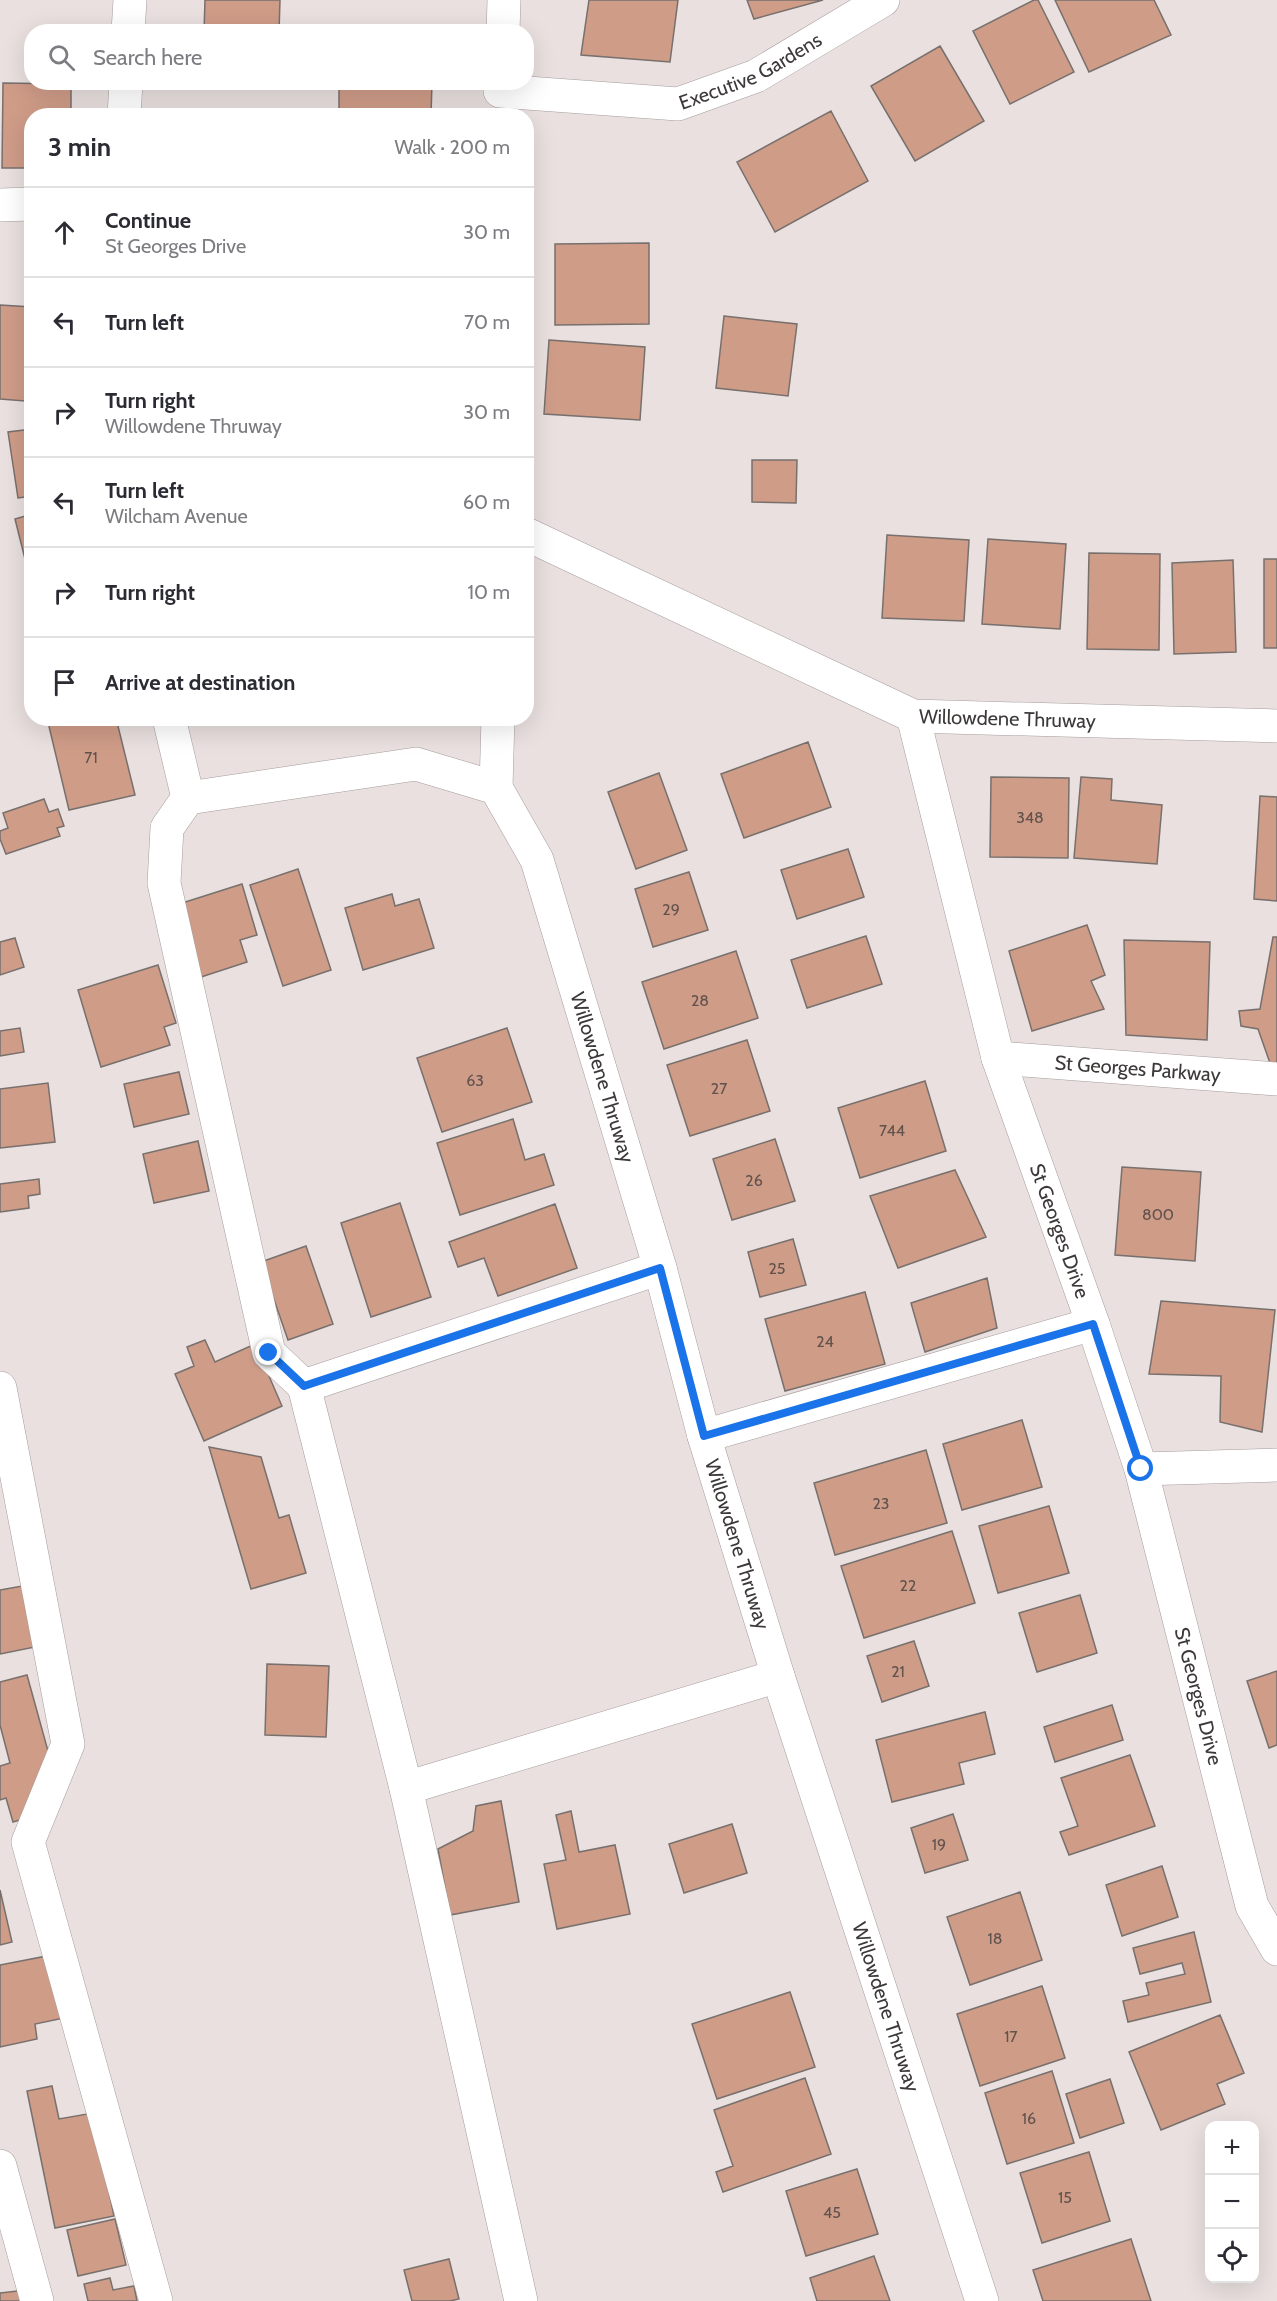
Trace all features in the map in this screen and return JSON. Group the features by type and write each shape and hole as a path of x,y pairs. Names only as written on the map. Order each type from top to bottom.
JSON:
{"street":[{"path":"128,24 130,0"},
{"path":"502,24 504,0"},
{"name":"Executive Gardens","path":"500,96 678,104 756,76 883,0"},
{"path":"124,108 126,90"},
{"path":"0,205 24,204"},
{"name":"Willowdene Thruway","path":"534,538 912,716 1277,726"},
{"name":"St Georges Drive","path":"912,716 998,1058 1093,1324 1141,1469 1252,1906 1277,1949"},
{"path":"171,726 188,798"},
{"path":"498,726 496,788 416,764 188,798 167,828 164,883 269,1353 304,1386 406,1788 521,2301"},
{"name":"Willowdene Thruway","path":"496,788 537,860 660,1268 704,1436 778,1676 982,2301"},
{"name":"St Georges Parkway","path":"998,1058 1277,1079"},
{"path":"304,1386 660,1268"},
{"path":"704,1436 1093,1324"},
{"path":"0,1388 68,1744 28,1842 156,2301"},
{"path":"1141,1469 1277,1465"},
{"path":"406,1788 778,1676"},
{"path":"0,2166 36,2301"}],"building":[{"path":"205,0 280,0 279,24 204,24"},
{"path":"589,0 678,0 670,62 581,55"},
{"path":"747,0 823,0 754,19"},
{"path":"1038,0 1074,72 1010,104 973,31"},
{"path":"1055,0 1154,0 1171,35 1089,72"},
{"path":"940,46 984,121 915,161 871,86"},
{"path":"3,83 24,83 24,90 71,90 71,108 24,108 24,168 2,168"},
{"path":"339,90 432,90 431,108 339,108"},
{"path":"831,111 868,181 775,232 737,162"},
{"path":"649,243 649,324 555,325 555,244"},
{"path":"0,305 24,306 24,401 0,399"},
{"path":"724,316 797,324 788,396 716,388"},
{"path":"549,340 645,347 640,420 544,414"},
{"path":"24,430 24,497 18,498 8,432"},
{"path":"752,460 797,460 796,503 752,502"},
{"path":"24,516 24,555 15,519"},
{"path":"887,535 969,540 964,621 882,618"},
{"path":"988,539 1066,544 1060,629 982,624"},
{"path":"1089,553 1160,554 1159,650 1087,649"},
{"path":"1264,559 1277,559 1277,648 1264,648"},
{"path":"1233,560 1236,652 1174,654 1172,563"},
{"path":"49,726 118,726 135,795 69,810"},
{"path":"808,742 831,807 744,838 721,774"},
{"path":"659,773 687,850 636,869 608,792"},
{"path":"991,777 1069,778 1068,858 990,857"},
{"path":"1081,777 1112,779 1111,800 1162,805 1157,864 1074,858"},
{"path":"1260,796 1277,797 1277,901 1254,899"},
{"path":"44,799 49,812 58,809 64,826 57,828 60,836 6,854 0,839 0,831 8,828 3,813"},
{"path":"848,849 864,897 797,919 781,870"},
{"path":"298,869 331,970 283,986 250,885"},
{"path":"689,872 708,930 653,947 635,889"},
{"path":"242,884 257,935 240,940 247,962 201,977 179,904"},
{"path":"392,894 395,906 419,899 434,948 363,970 345,908"},
{"path":"1087,925 1105,975 1091,981 1104,1009 1032,1031 1009,951"},
{"path":"866,936 882,984 807,1008 791,960"},
{"path":"1273,937 1277,937 1277,1063 1270,1063 1258,1029 1241,1026 1239,1011 1260,1009"},
{"path":"15,938 24,967 0,975 0,942"},
{"path":"1124,940 1210,942 1207,1040 1126,1035"},
{"path":"736,951 758,1018 664,1049 642,982"},
{"path":"158,965 176,1023 164,1027 170,1045 101,1067 78,990"},
{"path":"20,1028 24,1052 0,1056 0,1031"},
{"path":"507,1028 532,1102 442,1132 417,1058"},
{"path":"747,1040 770,1111 690,1136 667,1065"},
{"path":"179,1072 189,1114 134,1127 124,1084"},
{"path":"925,1081 946,1151 860,1178 838,1108"},
{"path":"48,1083 55,1142 0,1148 0,1089"},
{"path":"513,1119 525,1160 544,1154 554,1185 460,1215 437,1143"},
{"path":"775,1139 795,1201 732,1220 713,1159"},
{"path":"198,1141 209,1191 154,1203 143,1154"},
{"path":"1122,1167 1201,1172 1195,1261 1115,1255"},
{"path":"955,1170 986,1237 898,1268 870,1196"},
{"path":"39,1179 40,1194 28,1196 29,1208 0,1212 0,1184"},
{"path":"400,1203 431,1297 371,1317 341,1223"},
{"path":"555,1204 577,1268 498,1296 484,1258 458,1267 449,1242"},
{"path":"793,1239 806,1285 760,1297 748,1252"},
{"path":"306,1246 333,1324 288,1340 261,1262"},
{"path":"987,1278 997,1328 925,1352 911,1303"},
{"path":"865,1292 885,1364 785,1391 765,1319"},
{"path":"1161,1301 1275,1310 1262,1432 1220,1422 1221,1376 1149,1374"},
{"path":"205,1340 215,1362 255,1344 282,1406 204,1441 175,1374 194,1366 187,1347"},
{"path":"1022,1420 1042,1487 962,1510 943,1444"},
{"path":"209,1447 261,1457 279,1518 289,1515 306,1573 251,1589"},
{"path":"926,1450 947,1523 835,1555 814,1483"},
{"path":"1049,1506 1069,1573 998,1593 979,1526"},
{"path":"952,1531 975,1603 864,1638 841,1566"},
{"path":"22,1586 35,1647 0,1654 0,1590"},
{"path":"1080,1595 1097,1653 1037,1672 1019,1613"},
{"path":"914,1641 929,1686 882,1702 867,1656"},
{"path":"267,1664 329,1666 326,1737 265,1735"},
{"path":"1277,1671 1277,1745 1269,1748 1247,1681"},
{"path":"27,1675 48,1751 33,1816 13,1822 6,1798 0,1800 0,1766 10,1763 0,1725 0,1682"},
{"path":"1112,1705 1123,1740 1055,1762 1044,1727"},
{"path":"985,1712 995,1754 959,1763 964,1784 892,1802 876,1740"},
{"path":"1130,1755 1155,1826 1069,1855 1060,1832 1078,1826 1061,1778"},
{"path":"501,1801 519,1902 450,1915 438,1849 473,1831 476,1806"},
{"path":"571,1811 579,1852 615,1845 630,1914 557,1929 544,1864 566,1860 556,1815"},
{"path":"953,1814 968,1860 925,1873 911,1828"},
{"path":"732,1824 747,1873 684,1893 669,1844"},
{"path":"1162,1866 1178,1917 1122,1936 1106,1885"},
{"path":"0,1890 12,1942 0,1945"},
{"path":"1020,1892 1042,1960 970,1985 947,1917"},
{"path":"1194,1932 1211,2002 1128,2022 1123,2001 1149,1995 1146,1983 1185,1974 1182,1963 1140,1974 1133,1948"},
{"path":"52,1955 64,2018 35,2024 37,2039 0,2047 0,1965"},
{"path":"1042,1986 1065,2058 980,2086 957,2014"},
{"path":"790,1992 815,2067 717,2099 692,2024"},
{"path":"1220,2015 1244,2073 1217,2084 1225,2104 1161,2130 1129,2052"},
{"path":"1052,2071 1074,2143 1007,2164 985,2093"},
{"path":"805,2078 831,2154 723,2192 716,2172 733,2166 714,2110"},
{"path":"1110,2079 1124,2123 1080,2138 1066,2094"},
{"path":"52,2086 59,2119 93,2113 114,2216 55,2228 27,2091"},
{"path":"1089,2152 1110,2221 1042,2243 1020,2173"},
{"path":"857,2169 878,2234 806,2256 786,2191"},
{"path":"115,2219 126,2265 78,2276 67,2230"},
{"path":"1131,2239 1151,2301 1043,2301 1033,2270"},
{"path":"874,2256 890,2301 817,2301 810,2278"},
{"path":"449,2259 459,2299 412,2301 404,2270"},
{"path":"110,2278 113,2290 134,2286 137,2301 88,2301 84,2284"},
{"path":"26,2290 28,2301 0,2301 0,2293"}],"route":[{"path":"269,1353 304,1386 660,1268 704,1436 1093,1324 1141,1469"}]}
